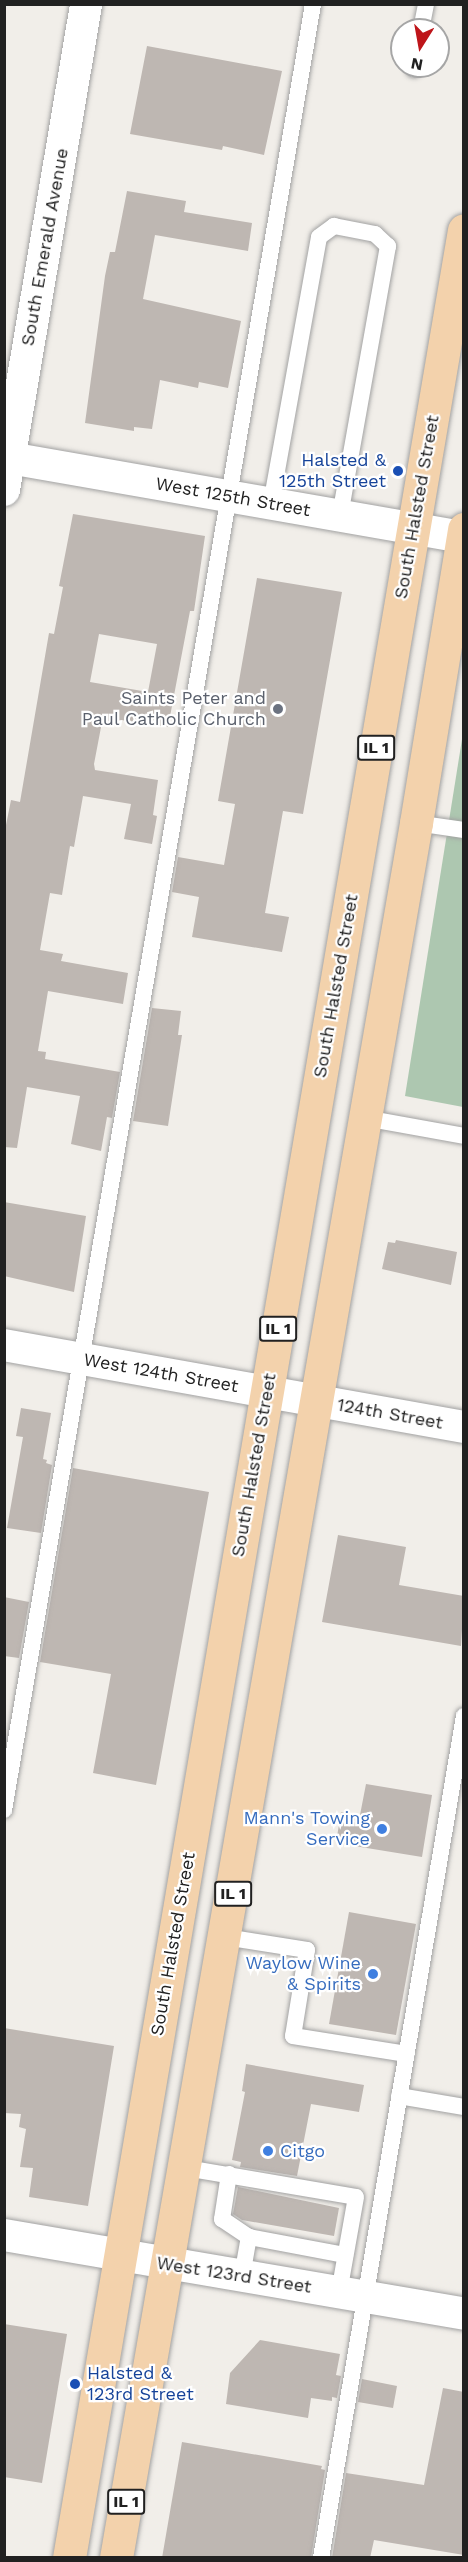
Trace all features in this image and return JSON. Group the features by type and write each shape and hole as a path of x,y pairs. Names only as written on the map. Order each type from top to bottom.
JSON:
{"main road":[{"name":"South Halsted Street","path":"69,2558 464,230"},
{"name":"IL 1","path":"116,2558 186,2168 417,823 463,533"}],"street":[{"name":"South Emerald Avenue","path":"4,490 7,457 86,4"},
{"name":"West 125th Street","path":"7,457 413,529 463,533"},
{"name":"West 124th Street","path":"4,1345 317,1402"},
{"name":"124th Street","path":"317,1402 464,1427"},
{"name":"West 123rd Street","path":"4,2235 464,2314"}],"lane":[{"path":"4,1810 312,4"},
{"path":"272,504 319,237 334,226 375,234 388,246 340,516"},
{"path":"417,823 464,830"},
{"path":"365,1118 464,1136"},
{"path":"321,2558 352,2294 399,2096 464,1716"},
{"path":"225,1936 307,1950 293,2036 407,2054"},
{"path":"399,2096 464,2107"},
{"path":"186,2168 356,2197 345,2256 352,2294"},
{"path":"229,2174 222,2219 249,2237 345,2256"},
{"path":"242,2276 249,2237"}],"green space":[{"path":"463,733 463,1107 405,1096"}],"building":[{"path":"147,46 282,71 264,155 223,146 222,150 130,134"},
{"path":"127,191 186,201 184,212 252,223 248,251 155,235 143,299 241,321 228,388 199,382 198,388 160,380 152,429 134,427 134,431 85,423 105,276 110,252 115,252"},
{"path":"73,514 205,536 194,611 190,611 168,727 121,720 102,722 94,764 95,770 158,780 153,815 157,816 152,844 124,839 131,804 83,796 74,847 70,846 62,895 50,893 40,950 63,954 61,961 128,973 123,1004 48,991 38,1051 46,1052 45,1059 120,1072 112,1118 107,1117 101,1151 71,1144 80,1096 27,1087 17,1148 4,1147 4,835 11,800 20,802 49,633 54,634 63,587 59,586","holes":["99,634 157,644 148,692 90,682"]},
{"name":"Saints Peter and Paul Catholic Church","path":"257,578 342,592 303,814 283,811 265,913 289,917 282,952 192,937 199,897 172,892 178,857 224,865 235,804 218,801"},
{"path":"152,1008 181,1011 178,1035 182,1035 168,1126 133,1121"},
{"path":"4,1202 86,1216 74,1292 4,1276"},
{"path":"396,1240 457,1252 451,1285 382,1269 388,1242 395,1243"},
{"path":"21,1408 51,1413 43,1459 52,1465 41,1533 7,1528 23,1437 16,1436"},
{"path":"73,1468 209,1492 156,1785 93,1773 111,1674 40,1662"},
{"path":"338,1535 406,1547 399,1585 464,1596 461,1646 322,1622"},
{"path":"4,1597 29,1602 19,1658 4,1656"},
{"name":"Mann's Towing Service","path":"366,1784 432,1795 422,1857 336,1843 341,1812 360,1815"},
{"name":"Waylow Wine & Spirits","path":"349,1912 416,1924 396,2035 329,2024"},
{"path":"4,2028 114,2046 88,2206 29,2197 33,2168 20,2167 26,2129 19,2127 21,2114 4,2113"},
{"path":"246,2064 364,2085 359,2112 311,2104 297,2176 240,2167 241,2162 232,2160 245,2092 242,2091"},
{"name":"Citgo","path":"238,2187 339,2208 334,2236 242,2220 233,2214"},
{"path":"4,2324 67,2334 42,2483 4,2477"},
{"path":"260,2340 340,2354 336,2375 341,2376 337,2398 332,2397 332,2401 311,2398 308,2418 226,2404 230,2373"},
{"path":"362,2379 397,2386 393,2408 358,2402"},
{"path":"443,2388 464,2392 464,2555 374,2540 370,2558 332,2558 346,2473 424,2485"},
{"path":"182,2442 322,2466 321,2469 325,2470 311,2558 162,2558"}],"place":[{"name":"Halsted & 125th Street","path":"398,471"},
{"name":"Saints Peter and Paul Catholic Church","path":"278,709"},
{"name":"Mann's Towing Service","path":"382,1829"},
{"name":"Waylow Wine & Spirits","path":"373,1974"},
{"name":"Citgo","path":"268,2151"},
{"name":"Halsted & 123rd Street","path":"75,2384"}]}
